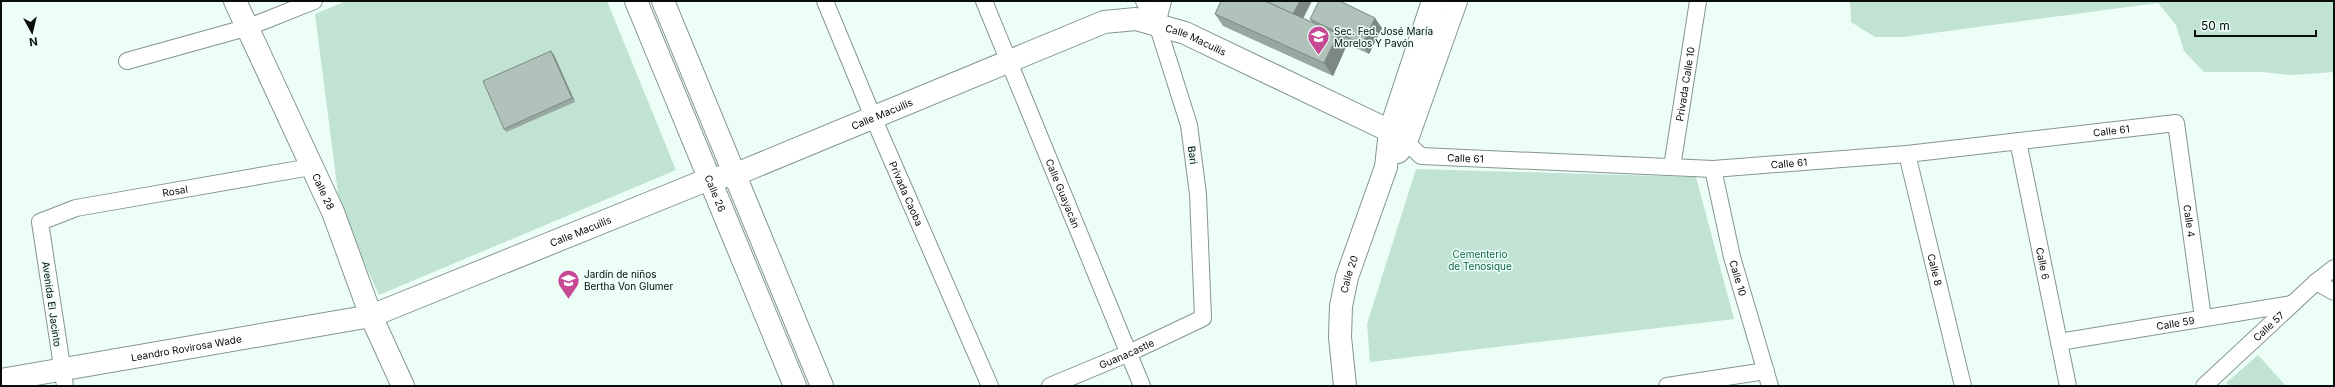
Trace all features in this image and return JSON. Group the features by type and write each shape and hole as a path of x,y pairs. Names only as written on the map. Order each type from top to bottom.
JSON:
{"main road":[{"name":"Calle 28","path":"235,1 249,27 311,168 333,212 371,316 403,386"},
{"name":"Calle 26","path":"636,1 795,386"},
{"path":"663,1 822,386"},
{"name":"Calle 20","path":"1398,136 1433,1"},
{"name":"Calle 20","path":"1344,386 1340,337 1341,306 1347,277 1398,136 1456,1"},
{"name":"Calle Macuilis","path":"371,316 710,179 734,174 1104,22 1136,19 1185,33 1398,136"},
{"name":"Leandro Rovirosa Wade","path":"1,380 63,378 371,316"}],"street":[{"path":"127,61 249,27 314,1"},
{"name":"Privada Caoba","path":"825,1 873,117 990,386"},
{"name":"Calle Guayacán","path":"984,1 1142,386"},
{"name":"Bari","path":"1144,1 1157,24 1188,125 1198,194 1203,318"},
{"path":"1157,24 1163,1"},
{"name":"Privada Calle 10","path":"1672,166 1698,1"},
{"name":"Calle 61","path":"1398,136 1421,156 1713,169 1907,154 2176,123"},
{"name":"Calle 4","path":"2176,123 2203,318"},
{"name":"Calle 6","path":"2018,141 2068,386"},
{"name":"Calle 8","path":"1907,154 1964,386"},
{"name":"Rosal","path":"40,222 76,208 311,168"},
{"name":"Calle 10","path":"1713,169 1732,256 1770,386"},
{"name":"Avenida El Jacinto","path":"40,222 63,378"},
{"name":"Calle 57","path":"2204,386 2316,282 2334,268"},
{"path":"2316,282 2334,292"},
{"name":"Calle 59","path":"2059,342 2292,304"},
{"name":"Guanacastle","path":"1050,386 1129,353 1203,318"},
{"path":"1667,386 1766,371"}],"green space":[{"path":"346,1 607,1 676,170 379,295 340,209 315,14"},
{"path":"1850,1 2334,1 2334,72 2291,75 2262,72 2204,72 2184,51 2176,25 2158,3 1903,37 1875,37 1851,22"},
{"name":"Cementerio de Tenosique","path":"1416,169 1696,177 1734,319 1370,362 1367,324"},
{"path":"2258,355 2286,386 2229,386 2226,383"}],"building":[{"path":"1221,1 1265,1 1338,34 1324,63 1215,14"},
{"path":"1266,1 1300,1 1293,14"},
{"path":"1319,1 1340,1 1375,18 1362,44 1310,19"},
{"path":"551,51 572,98 504,129 483,81"}],"place":[{"name":"Sec. Fed. José María Morelos Y Pavón","path":"1318,56"},
{"name":"Jardín de niños Bertha Von Glumer","path":"569,300"}]}
